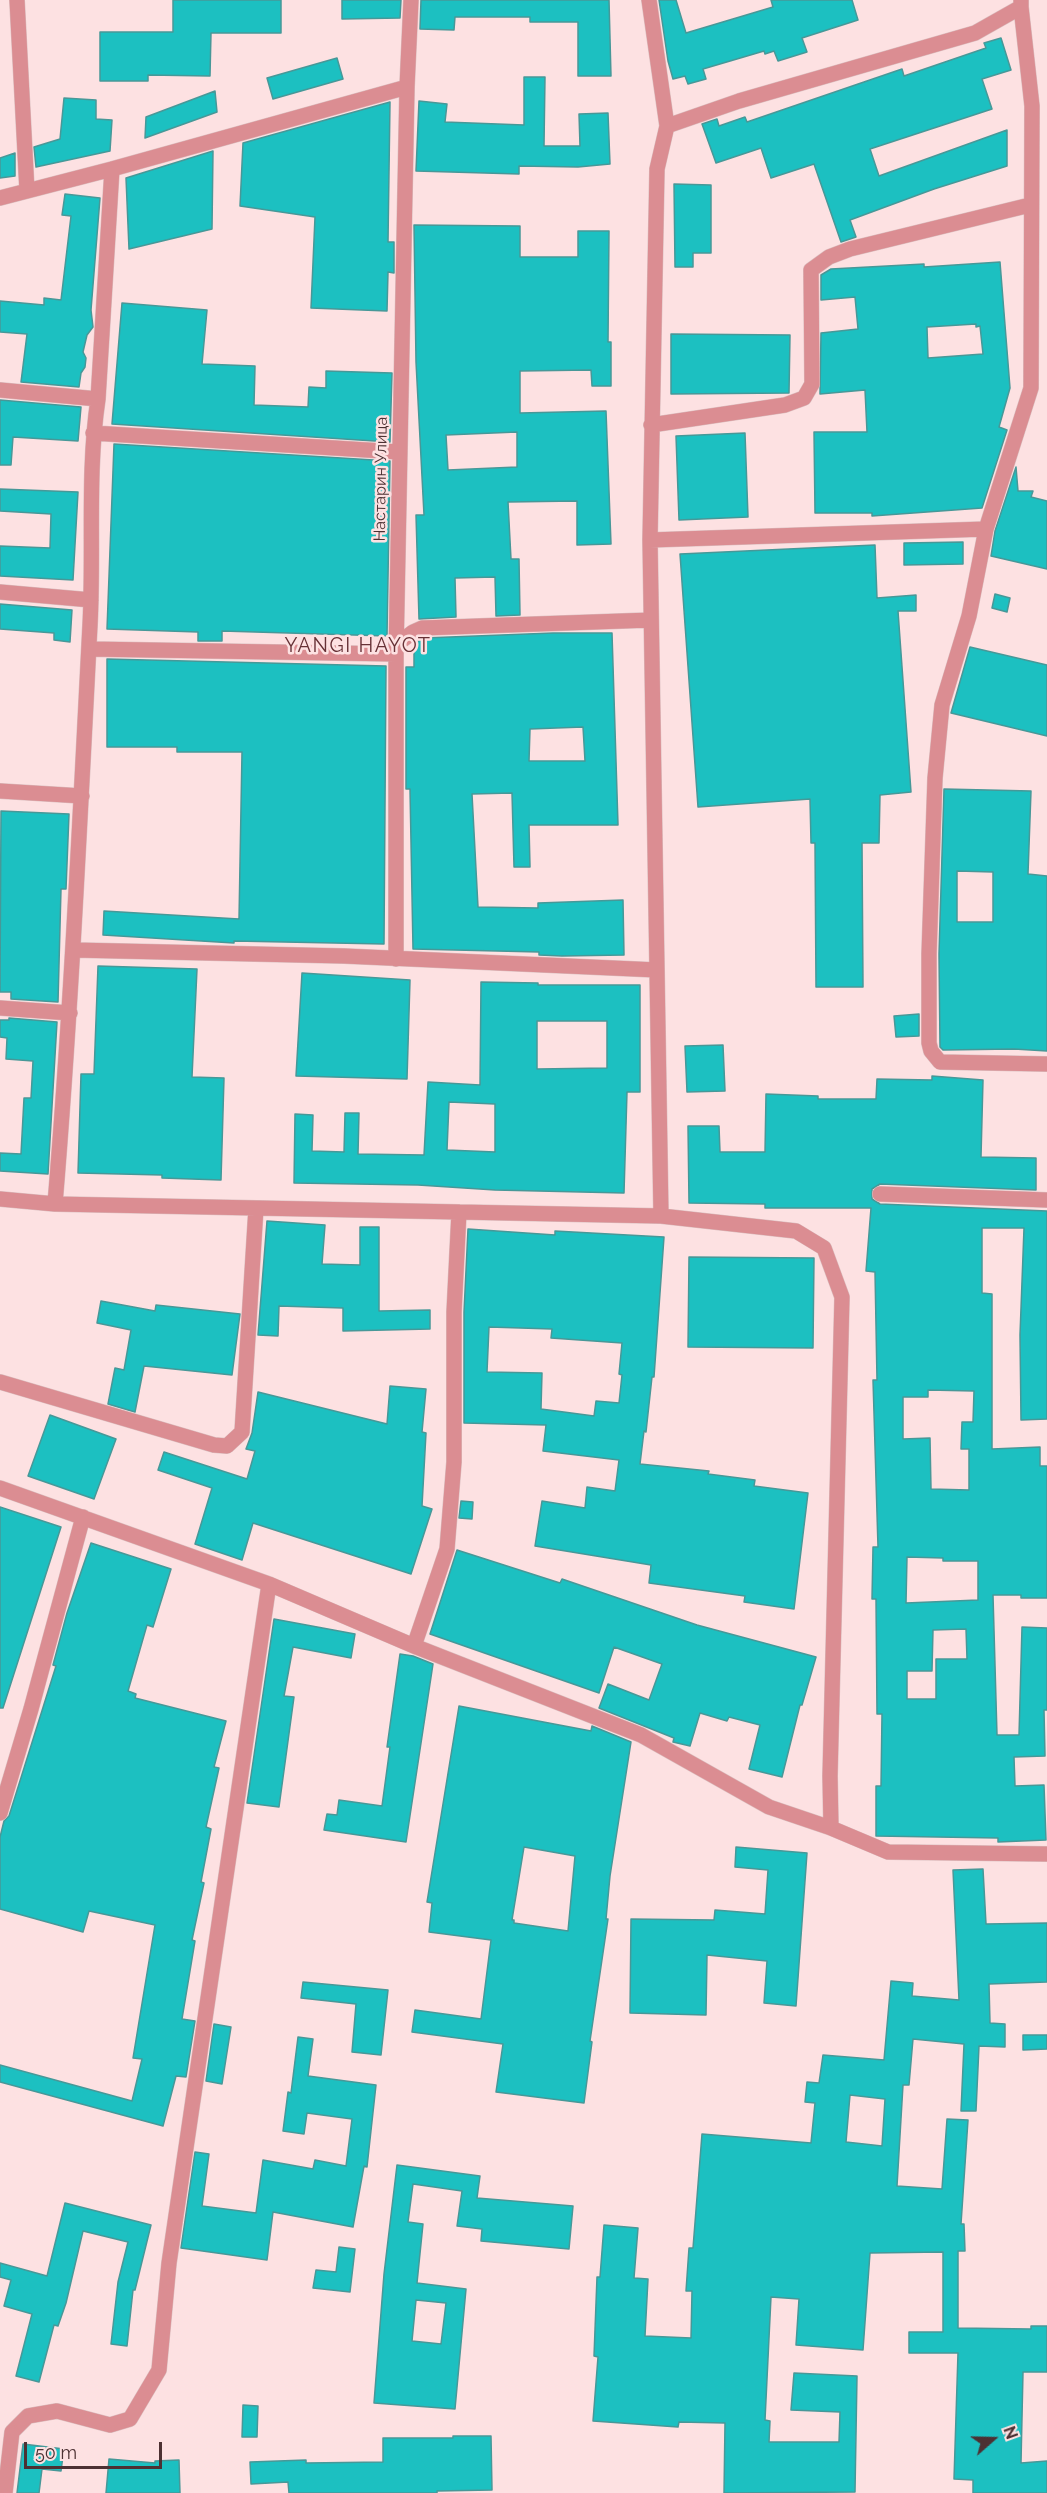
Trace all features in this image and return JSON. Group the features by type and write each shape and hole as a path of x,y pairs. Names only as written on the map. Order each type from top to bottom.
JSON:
{"street":[{"path":"17,0 27,191"},
{"name":"Настарин Улица","path":"396,959 396,650 399,452 411,0"},
{"path":"649,0 667,126 657,169 650,540 661,1216"},
{"path":"667,126 739,101 975,33 1021,3 1032,106 1031,388 986,529 969,616 942,705 934,801 929,954 930,1043 931,1051 940,1062 1047,1064"},
{"path":"0,198 407,87"},
{"path":"55,1204 74,950 92,600 93,433 98,399 112,169"},
{"path":"651,425 784,405 804,398 812,384 811,270 819,262 850,249 1030,205"},
{"path":"0,390 98,399"},
{"path":"93,433 399,452"},
{"path":"650,540 986,529"},
{"path":"0,592 92,600"},
{"path":"89,649 396,650 413,632 422,628 651,620"},
{"path":"0,791 81,796"},
{"path":"74,950 396,959 657,970"},
{"path":"0,1008 70,1013"},
{"path":"880,1194 1047,1200"},
{"path":"0,1199 55,1204 661,1216 796,1231 824,1248 842,1297 830,1776 831,1828"},
{"path":"0,1382 214,1445 228,1446 242,1432 256,1208"},
{"path":"414,1646 447,1549 454,1462 454,1312 459,1212"},
{"path":"0,1488 269,1584 414,1646 640,1735 769,1807 831,1828 888,1852 1047,1854"},
{"path":"0,1813 83,1517"},
{"path":"5,2493 12,2432 28,2416 57,2410 110,2425 130,2419 159,2370 169,2263 269,1584"}],"building":[{"path":"173,0 281,0 281,33 211,33 210,76 148,75 148,81 100,81 100,32 173,32"},
{"path":"342,0 401,0 400,18 342,19"},
{"path":"421,0 609,0 611,76 578,76 578,22 530,22 530,17 455,17 454,30 420,29"},
{"path":"659,0 676,0 686,33 773,7 771,0 852,0 858,20 802,38 807,52 778,61 774,51 765,54 764,51 703,69 706,79 688,84 685,76 673,79"},
{"path":"1001,38 1011,70 982,79 992,109 870,149 879,176 1007,130 1007,166 934,189 850,220 856,237 841,242 814,164 771,178 761,148 716,163 702,124 717,119 719,126 745,117 747,122 902,69 904,76 986,48 984,43"},
{"path":"337,58 343,79 273,99 267,78"},
{"path":"524,77 545,77 544,146 580,146 579,114 608,113 610,164 578,167 519,166 519,174 416,171 419,101 447,104 445,122 524,125"},
{"path":"215,91 217,112 145,138 146,117"},
{"path":"64,98 96,100 96,119 112,120 110,151 36,167 34,147 60,139"},
{"path":"390,102 388,242 394,242 394,273 388,272 387,311 311,308 315,217 240,206 243,143"},
{"path":"213,151 212,229 129,249 126,178"},
{"path":"15,153 15,176 0,178 0,158"},
{"path":"674,184 711,185 711,253 693,253 693,267 675,267"},
{"path":"65,194 100,198 91,310 93,327 87,335 83,352 86,358 85,367 81,373 79,387 21,382 27,334 0,332 0,301 44,305 44,298 61,300 71,216 62,215"},
{"path":"414,225 520,226 520,257 578,257 578,231 609,231 608,342 611,342 611,386 592,386 591,370 520,371 520,413 606,411 611,544 577,545 577,501 508,502 511,559 519,559 520,615 496,616 495,577 455,578 456,617 419,619 416,515 424,515 416,362","holes":["517,432 517,467 448,470 446,435"]},
{"path":"1000,262 1010,388 999,427 1007,430 982,508 872,516 872,513 815,513 814,432 867,432 865,390 820,394 821,333 858,329 855,297 821,300 821,275 831,269 924,264 924,267","holes":["976,324 976,327 980,326 983,354 928,358 927,327"]},
{"path":"122,303 207,310 202,364 255,366 254,405 308,407 309,387 326,388 326,371 392,373 390,442 112,424"},
{"path":"671,334 790,335 789,393 671,394"},
{"path":"0,400 81,407 78,441 13,437 11,465 0,465"},
{"path":"745,433 748,517 679,520 676,436"},
{"path":"114,444 390,461 387,636 222,631 222,641 198,641 198,632 107,629"},
{"path":"1016,467 1018,491 1033,491 1031,497 1047,501 1047,569 991,556 995,531"},
{"path":"0,489 78,492 73,580 0,576 0,546 50,548 51,514 0,511"},
{"path":"963,542 963,564 904,565 904,543"},
{"path":"875,545 877,598 916,595 916,611 898,611 911,792 880,795 879,843 862,843 863,987 816,987 815,843 811,843 810,799 698,807 680,554"},
{"path":"995,594 1010,598 1007,612 992,608"},
{"path":"0,604 72,610 70,642 54,640 54,633 0,629"},
{"path":"612,633 618,825 529,825 530,867 514,867 512,793 472,794 478,907 538,908 538,903 623,900 624,955 562,956 539,955 539,952 413,949 410,789 406,789 406,667 414,667 414,643 424,638","holes":["583,727 585,761 529,761 530,729"]},
{"path":"970,647 1047,665 1047,736 951,713"},
{"path":"107,659 386,666 384,944 234,941 234,943 103,935 104,911 239,919 242,752 177,752 177,747 107,747"},
{"path":"944,789 1031,791 1028,874 1047,876 1047,1051 943,1050 940,1047 939,954","holes":["957,871 993,872 993,922 957,922"]},
{"path":"1,811 69,814 66,889 61,889 58,1002 11,999 11,992 0,992"},
{"path":"98,966 197,969 192,1077 224,1078 221,1180 162,1178 162,1175 78,1173 81,1074 94,1074"},
{"path":"302,973 410,980 407,1079 296,1076"},
{"path":"481,982 538,983 538,985 640,985 640,1092 627,1092 624,1193 294,1183 295,1114 313,1115 312,1151 344,1152 345,1113 359,1113 358,1154 424,1155 428,1082 480,1085","holes":["537,1021 607,1021 607,1068 537,1069","449,1102 495,1104 495,1152 447,1150"]},
{"path":"919,1014 919,1036 896,1037 894,1016"},
{"path":"9,1018 57,1022 48,1174 0,1171 0,1153 21,1154 24,1098 31,1098 33,1061 6,1059 7,1038 0,1037 0,1020 9,1020"},
{"path":"723,1045 725,1091 687,1092 685,1046"},
{"path":"932,1076 983,1080 981,1157 1036,1158 1036,1190 880,1184 872,1189 872,1199 880,1204 1047,1211 1047,1419 1021,1420 1020,1335 1024,1228 982,1228 982,1293 992,1294 992,1449 1040,1447 1040,1466 1047,1466 1047,1598 993,1595 997,1735 1019,1735 1022,1627 1047,1628 1045,1756 1014,1757 1015,1786 1044,1785 1046,1840 998,1842 998,1838 876,1836 876,1786 881,1786 882,1714 877,1714 876,1599 872,1599 873,1547 878,1547 873,1380 877,1380 875,1272 866,1271 871,1208 765,1208 765,1204 689,1203 688,1126 719,1126 720,1152 765,1152 766,1094 818,1096 818,1099 876,1099 877,1079 932,1080","holes":["928,1390 974,1391 973,1422 962,1422 961,1449 969,1449 969,1490 931,1489 930,1438 903,1439 903,1397 928,1397","907,1557 943,1558 943,1561 978,1561 978,1600 906,1603","966,1629 967,1659 936,1659 936,1699 907,1699 907,1671 932,1671 933,1630"]},
{"path":"267,1221 325,1225 322,1264 360,1265 360,1227 379,1227 379,1311 430,1310 430,1329 343,1331 343,1308 279,1306 278,1336 258,1335"},
{"path":"468,1229 555,1235 555,1231 664,1237 654,1377 652,1377 640,1464 709,1471 708,1474 755,1480 754,1486 808,1493 794,1609 744,1602 745,1596 649,1583 651,1565 535,1546 542,1501 585,1508 587,1487 615,1491 619,1460 543,1451 546,1425 464,1423 464,1312","holes":["489,1327 552,1329 551,1338 622,1343 619,1403 596,1401 594,1416 541,1409 542,1373 487,1372"]},
{"path":"689,1257 814,1258 813,1348 688,1347"},
{"path":"101,1301 155,1311 156,1305 240,1314 232,1375 144,1366 135,1412 108,1404 115,1368 124,1370 131,1330 97,1323"},
{"path":"390,1386 426,1389 422,1432 426,1433 422,1506 432,1509 411,1574 253,1523 242,1560 195,1544 212,1488 158,1470 164,1452 247,1479 255,1451 246,1449 252,1433 258,1392 387,1424"},
{"path":"50,1415 116,1439 94,1499 28,1476"},
{"path":"461,1501 473,1502 472,1519 459,1518"},
{"path":"0,1507 61,1527 3,1708 0,1708"},
{"path":"91,1543 171,1569 153,1627 147,1625 128,1691 136,1694 135,1698 226,1721 214,1767 219,1768 206,1827 211,1829 201,1882 204,1883 192,1940 195,1941 182,2019 195,2021 186,2077 176,2076 163,2126 0,2082 0,2065 132,2101 142,2059 133,2058 155,1925 89,1911 83,1932 0,1909 0,1837 4,1821 9,1816 56,1666 53,1665 67,1613"},
{"path":"457,1550 560,1583 562,1579 697,1625 816,1657 802,1705 800,1705 782,1777 749,1769 760,1725 729,1717 727,1721 700,1713 690,1746 673,1742 674,1738 599,1708 608,1684 649,1700 662,1664 614,1647 599,1693 430,1634"},
{"path":"274,1619 355,1634 351,1658 293,1647 284,1696 294,1697 279,1807 247,1803"},
{"path":"400,1654 413,1656 433,1664 406,1842 324,1830 327,1814 337,1815 339,1800 382,1806 390,1747 387,1747"},
{"path":"459,1706 591,1731 592,1726 631,1742 610,1876 606,1919 608,1919 590,2041 592,2042 584,2103 496,2092 503,2044 412,2032 415,2010 481,2019 491,1940 429,1932 432,1903 427,1902","holes":["524,1847 575,1856 568,1931 514,1923 512,1920"]},
{"path":"736,1847 807,1853 796,2006 764,2003 767,1961 707,1955 706,2015 630,2013 631,1919 714,1920 715,1910 765,1914 768,1870 735,1867"},
{"path":"983,1869 986,1924 1047,1923 1047,1982 989,1984 990,2023 1005,2024 1005,2047 979,2046 976,2111 961,2111 964,2044 913,2039 909,2085 903,2085 897,2186 942,2189 947,2119 968,2120 961,2224 964,2224 965,2251 958,2251 958,2328 1031,2329 1031,2326 1047,2326 1047,2372 1023,2372 1021,2463 1047,2461 1047,2493 973,2493 973,2480 954,2479 958,2353 909,2353 909,2332 943,2332 943,2252 870,2253 863,2350 796,2345 799,2299 771,2297 765,2420 770,2421 769,2442 839,2442 840,2412 791,2410 794,2373 857,2376 855,2492 724,2493 725,2423 679,2422 678,2427 593,2421 598,2357 594,2356 597,2277 600,2277 604,2225 638,2228 634,2278 648,2279 645,2336 691,2338 692,2291 686,2291 689,2248 693,2248 702,2134 811,2143 815,2103 805,2102 807,2082 819,2083 823,2055 884,2060 891,1981 913,1983 912,1996 959,2000 953,1870","holes":["850,2095 885,2099 882,2146 846,2142"]},
{"path":"303,1982 388,1990 381,2055 352,2052 356,2004 301,1998"},
{"path":"214,2024 231,2027 222,2084 206,2081"},
{"path":"1023,2035 1047,2035 1047,2049 1023,2050"},
{"path":"298,2037 313,2039 308,2076 376,2085 367,2167 364,2166 353,2227 273,2212 267,2260 181,2248 195,2152 209,2154 202,2206 256,2213 263,2160 313,2169 315,2160 346,2166 352,2119 307,2113 304,2134 283,2131 288,2092 291,2093"},
{"path":"397,2165 480,2176 477,2198 573,2206 569,2249 481,2241 482,2229 457,2226 462,2191 413,2184 408,2222 423,2224 417,2283 466,2289 455,2409 374,2403 384,2274","holes":["416,2300 446,2303 441,2344 412,2341"]},
{"path":"65,2203 151,2225 135,2290 133,2290 127,2346 111,2344 118,2282 128,2242 83,2231 66,2303 58,2326 54,2325 39,2382 16,2376 32,2314 4,2306 11,2280 0,2277 0,2263 47,2276"},
{"path":"339,2247 355,2249 350,2292 313,2288 316,2270 336,2272"},
{"path":"243,2405 258,2406 257,2437 242,2437"},
{"path":"453,2436 491,2436 492,2490 437,2491 437,2493 289,2493 288,2482 251,2484 250,2462 306,2460 306,2463 383,2462 383,2438 453,2438"},
{"path":"23,2444 64,2449 61,2471 42,2469 39,2493 17,2493"},
{"path":"109,2459 155,2463 155,2461 179,2460 180,2493 106,2493"}],"district":[{"name":"YANGI HAYOT","path":"358,646"}]}
